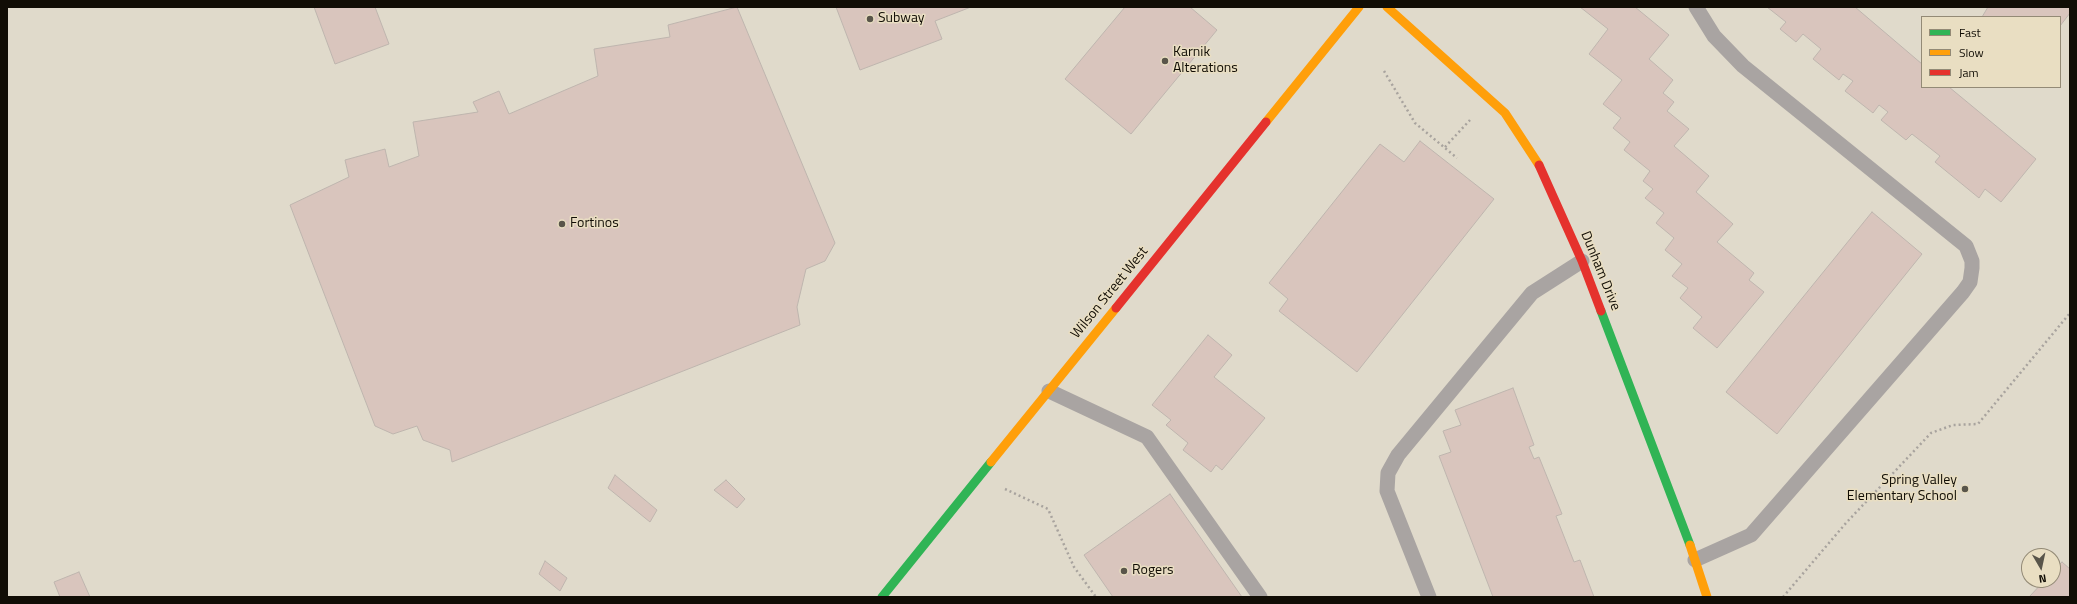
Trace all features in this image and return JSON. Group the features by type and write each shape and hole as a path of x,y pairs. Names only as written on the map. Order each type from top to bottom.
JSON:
{"main road":[{"name":"Wilson Street West","path":"882,597 1359,7"},
{"name":"Dunham Drive","path":"1387,7 1505,112 1536,158 1582,261 1695,560 1707,597"}],"lane":[{"path":"1695,560 1751,535 1963,292 1970,282 1972,268 1972,261 1966,246 1743,66 1714,36 1696,7"},
{"path":"1429,597 1387,491 1388,473 1398,455 1532,292 1582,261"},
{"path":"1049,391 1147,437 1260,597"}],"path":[{"path":"1384,71 1415,123 1458,158"},
{"path":"1445,147 1489,98"},
{"path":"1783,597 1846,523 1931,434 1953,425 1978,424 2070,313"},
{"path":"979,478 1048,509 1074,568 1096,597"}],"building":[{"path":"314,7 375,7 389,44 335,64"},
{"name":"Fortinos","path":"737,7 835,243 825,261 806,269 797,307 800,325 452,462 450,450 423,440 417,426 393,434 375,426 290,205 349,177 345,160 385,149 389,167 419,156 413,122 478,112 473,102 499,91 509,114 598,76 594,49 670,37 668,25"},
{"path":"836,7 971,7 935,21 942,39 860,70"},
{"path":"1125,7 1190,7 1217,30 1131,134 1065,79"},
{"path":"1580,7 1635,7 1669,35 1649,59 1673,80 1663,93 1674,102 1667,111 1689,129 1674,146 1709,176 1696,192 1733,224 1717,242 1754,273 1749,280 1764,292 1717,348 1693,328 1702,317 1680,298 1688,288 1672,276 1682,264 1665,250 1674,238 1656,223 1664,213 1645,198 1653,189 1643,181 1650,171 1624,150 1630,142 1613,128 1621,118 1603,104 1622,80 1589,54 1608,29"},
{"path":"1767,7 1855,7 1921,63 1921,88 1950,88 2036,159 2001,202 1985,189 1979,198 1935,162 1940,156 1912,134 1906,140 1881,120 1888,112 1879,105 1873,113 1845,91 1853,81 1843,74 1839,80 1813,59 1821,49 1803,34 1796,42 1780,29 1786,22"},
{"path":"1988,7 2070,7 2070,13 2061,25 2061,16 1983,16"},
{"path":"1420,141 1494,199 1357,372 1279,311 1288,299 1269,283 1380,144 1404,162"},
{"path":"1872,212 1922,254 1777,434 1726,392"},
{"path":"1208,335 1232,355 1214,377 1265,418 1222,470 1216,465 1211,472 1183,450 1188,443 1166,425 1171,420 1152,405"},
{"path":"1513,388 1534,445 1529,447 1534,459 1539,457 1562,514 1556,516 1574,562 1580,560 1594,597 1493,597 1439,456 1451,452 1443,431 1461,425 1455,410"},
{"path":"615,475 657,510 650,522 608,488"},
{"path":"726,480 745,499 737,508 714,490"},
{"path":"1170,494 1242,597 1113,597 1084,555"},
{"path":"545,561 567,578 560,591 539,574"},
{"path":"2062,562 2070,569 2070,597 2029,597 2037,588 2061,588"},
{"path":"79,572 90,597 60,597 54,582"}],"traffic: fast":[{"path":"1601,311 1690,545"},
{"path":"882,597 991,462"}],"traffic: slow":[{"path":"1266,122 1359,7"},
{"path":"1387,7 1505,113 1539,165"},
{"path":"991,462 1116,308"},
{"path":"1690,545 1707,597"}],"traffic: jam":[{"path":"1116,308 1266,122"},
{"path":"1539,165 1582,261 1601,311"}],"place":[{"name":"Subway","path":"870,19"},
{"name":"Karnik Alterations","path":"1165,61"},
{"name":"Fortinos","path":"562,224"},
{"name":"Spring Valley Elementary School","path":"1965,489"},
{"name":"Rogers","path":"1124,571"}]}
